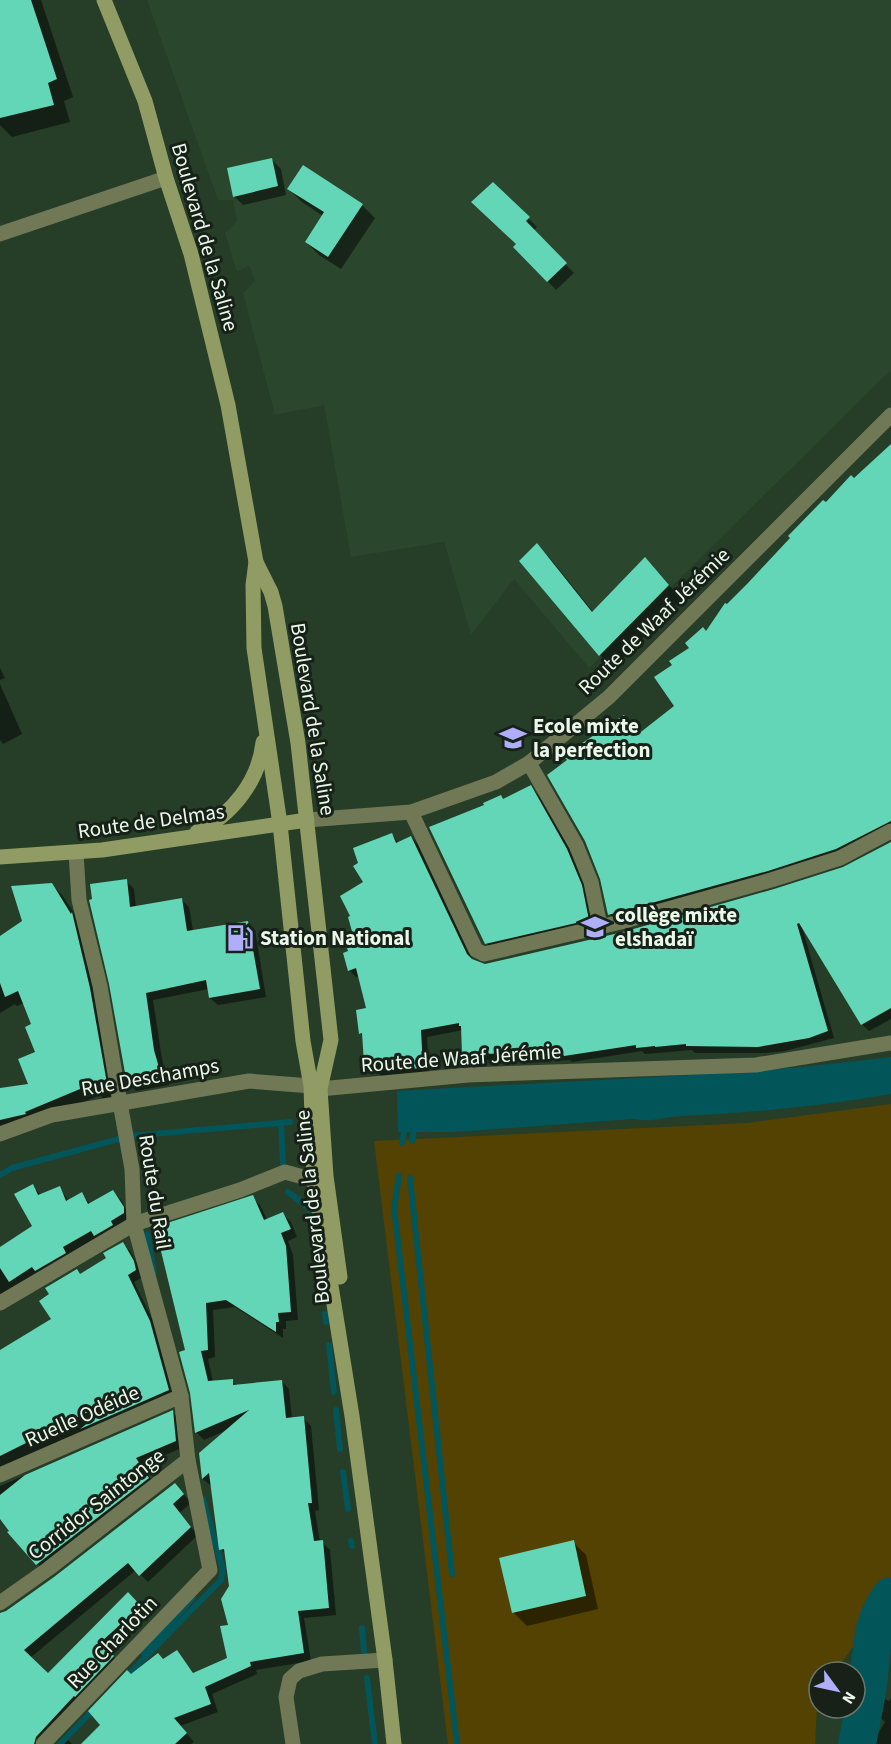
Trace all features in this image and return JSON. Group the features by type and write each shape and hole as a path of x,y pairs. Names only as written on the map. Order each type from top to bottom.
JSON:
{"main road":[{"name":"Boulevard de la Saline","path":"104,0 145,101 166,178 191,254 228,405 256,562 271,592 298,743 331,1041 315,1088 314,1180 352,1416 394,1744"},
{"name":"Boulevard de la Saline","path":"256,562 253,585 254,638 264,728 280,824 303,1041 315,1088 403,1744"},
{"path":"189,837 207,828 223,816 249,785 257,767 264,728"},
{"name":"Route de Delmas","path":"0,858 76,853 308,820"}],"street":[{"path":"0,234 166,178"},
{"name":"Route de Waaf Jérémie","path":"308,820 411,812 496,782 529,763 609,697 891,415"},
{"path":"529,763 576,845 591,882 600,926"},
{"path":"411,812 476,950 484,954 526,946 699,901 840,858 891,831"},
{"name":"Route du Rail","path":"76,853 80,900 99,986 132,1169 134,1224 181,1396 188,1460 210,1570"},
{"name":"Route de Waaf Jérémie","path":"315,1088 468,1075 756,1065 891,1042"},
{"name":"Rue Deschamps","path":"0,1134 52,1115 249,1081 315,1088"},
{"path":"0,1303 134,1224 240,1190 285,1172 314,1180"},
{"name":"Ruelle Odéide","path":"0,1475 181,1396"},
{"name":"Corridor Saintonge","path":"0,1603 48,1569 188,1460"},
{"name":"Rue Charlotin","path":"44,1744 210,1570"},
{"path":"293,1744 286,1697 290,1680 299,1671 322,1664 385,1660"}],"shaded area":[{"path":"147,0 891,0 891,370 589,668 514,579 471,635 444,542 351,557 324,405 275,415 243,293 255,281 249,265 237,272 225,233 237,221 233,200 218,200"},
{"path":"891,1104 891,1594 844,1660 807,1660 807,1720 816,1720 815,1744 448,1744 374,1141 747,1123"}],"water":[{"path":"891,1057 891,1094 865,1098 787,1108 652,1120 633,1119 456,1132 398,1132 397,1091 725,1073"}],"building":[{"path":"0,0 31,0 57,79 48,83 54,105 0,118"},
{"path":"272,158 278,186 233,197 227,168"},
{"path":"303,165 363,204 328,257 305,242 324,212 287,189"},
{"path":"493,182 530,217 526,221 567,263 547,282 513,247 516,244 471,202"},
{"path":"891,444 891,821 836,849 768,871 608,915 600,879 585,841 547,775 567,760 563,756 624,715 637,735 674,706 654,677 672,665 669,661 689,648 685,643 703,627 706,631 725,603 727,604 748,583 790,538 788,536 823,500 826,502 851,475 854,478"},
{"path":"537,543 592,612 645,557 669,585 599,656 519,561"},
{"path":"531,785 567,849 582,885 589,920 485,944 429,827 484,805 483,803 501,795 503,799"},
{"path":"392,833 396,843 411,836 467,954 472,959 485,964 623,932 774,889 843,867 891,842 891,1008 861,1025 799,923 797,924 828,1031 809,1038 758,1047 686,1046 686,1044 636,1048 636,1045 564,1056 563,1054 546,1055 546,1053 462,1054 459,1023 421,1030 423,1068 374,1071 373,1062 364,1063 362,1033 359,1034 356,1010 366,1008 356,968 348,971 343,953 348,951 344,938 353,935 348,917 350,916 340,896 363,882 353,866 358,863 353,848"},
{"path":"127,879 130,907 182,898 187,931 248,921 260,989 209,998 206,980 146,993 154,1050 162,1078 127,1084 109,984 89,900 92,899 90,884"},
{"path":"52,883 71,914 72,912 90,988 108,1089 94,1092 92,1084 25,1112 26,1114 0,1120 0,1088 28,1084 18,1059 35,1052 25,1027 31,1024 18,991 5,997 0,983 0,936 22,921 11,886"},
{"path":"33,1184 38,1195 60,1186 66,1201 82,1192 88,1204 113,1190 124,1207 124,1213 111,1221 113,1225 94,1236 91,1231 63,1247 66,1253 35,1271 32,1267 9,1282 0,1268 0,1247 32,1226 14,1194"},
{"path":"253,1195 264,1220 283,1212 291,1229 281,1233 286,1246 291,1312 278,1313 279,1322 276,1322 276,1332 226,1300 206,1303 208,1350 201,1351 208,1381 233,1379 233,1385 282,1380 286,1418 304,1416 312,1503 308,1503 314,1541 323,1540 329,1608 298,1611 304,1653 250,1662 251,1666 205,1687 211,1704 174,1718 187,1733 175,1744 81,1744 100,1725 88,1711 127,1670 131,1674 158,1653 163,1659 177,1650 193,1673 227,1658 220,1626 228,1625 221,1599 229,1586 224,1549 219,1550 209,1473 202,1479 199,1453 249,1410 195,1433 190,1393 179,1352 185,1350 160,1247 163,1246 158,1226"},
{"path":"123,1242 134,1261 136,1270 128,1275 150,1321 169,1390 80,1429 98,1415 94,1409 0,1456 0,1350 51,1319 39,1301 49,1294 45,1288 77,1269 80,1274 106,1258 103,1253"},
{"path":"173,1410 176,1441 136,1458 149,1478 36,1565 7,1532 9,1531 0,1519 0,1495 25,1475"},
{"path":"175,1483 184,1494 173,1504 191,1527 139,1576 128,1563 24,1650 48,1673 128,1592 141,1606 101,1642 114,1656 36,1737 34,1744 0,1744 0,1613 54,1577"},
{"path":"574,1540 586,1596 512,1613 499,1558"}],"waterway":[{"path":"0,1175 12,1168 130,1136 290,1122"},
{"path":"281,1123 283,1163"},
{"path":"412,1141 415,1124"},
{"path":"402,1143 405,1126"},
{"path":"399,1176 394,1209 457,1744"},
{"path":"410,1178 452,1574"},
{"path":"288,1192 309,1208 312,1214"},
{"path":"147,1234 154,1272"},
{"path":"316,1244 317,1249"},
{"path":"322,1293 323,1302"},
{"path":"325,1314 326,1322"},
{"path":"329,1345 334,1392"},
{"path":"336,1410 340,1449"},
{"path":"343,1472 348,1509"},
{"path":"126,1677 221,1580 223,1570 203,1499"},
{"path":"351,1541 352,1546"},
{"path":"857,1744 867,1692 875,1628 891,1596"},
{"path":"144,1653 193,1598"},
{"path":"362,1628 364,1652"},
{"path":"367,1678 375,1744"},
{"path":"60,1744 95,1708"}],"place":[{"name":"Ecole mixte la perfection","path":"513,738"},
{"name":"collège mixte elshadaï","path":"595,927"},
{"name":"Station National","path":"240,938"}]}
